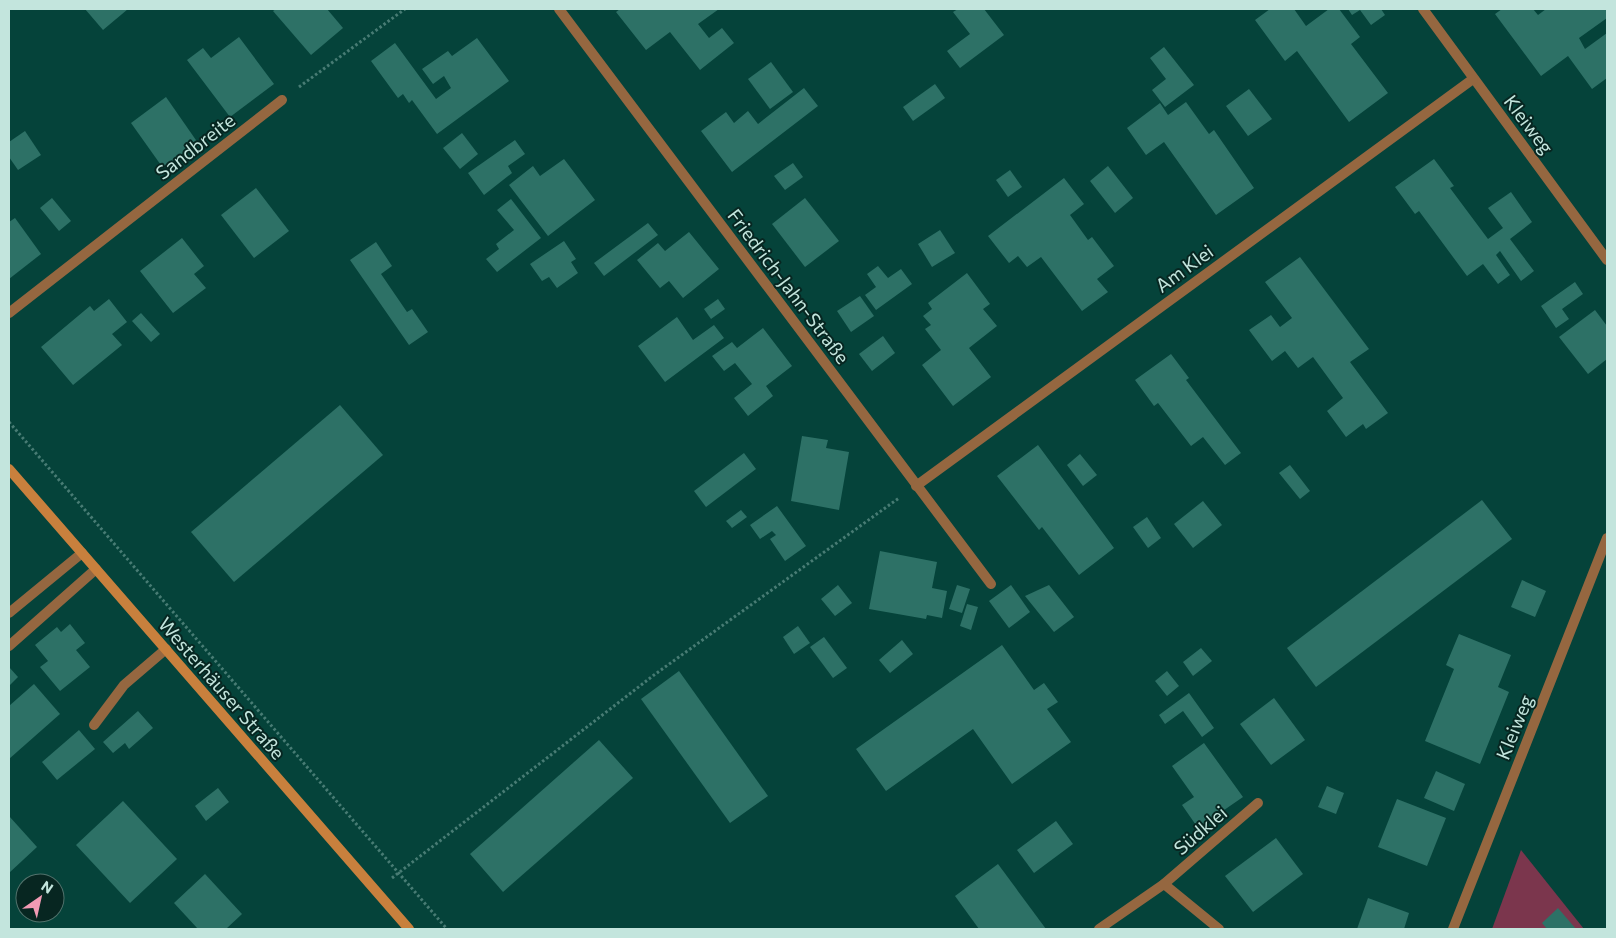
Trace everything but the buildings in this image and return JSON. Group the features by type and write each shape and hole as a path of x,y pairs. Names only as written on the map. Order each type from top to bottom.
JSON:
{"main road":[{"name":"Westerhäuser Straße","path":"9,469 409,929"}],"street":[{"name":"Friedrich-Jahn-Straße","path":"559,9 991,584"},
{"name":"Kleiweg","path":"1422,9 1607,260"},
{"name":"Am Klei","path":"916,486 1473,79"},
{"name":"Sandbreite","path":"9,313 282,100"},
{"name":"Kleiweg","path":"1453,929 1607,538"},
{"path":"9,613 82,553"},
{"path":"9,646 96,569"},
{"path":"94,724 124,685 166,649"},
{"name":"Südklei","path":"1099,929 1164,884 1258,803"},
{"path":"1164,884 1219,929"}],"path":[{"path":"282,100 405,9"},
{"path":"9,422 447,929"},
{"path":"373,888 401,874 654,675 916,486"}],"shaded area":[{"path":"1521,850 1584,929 1492,929"}]}
